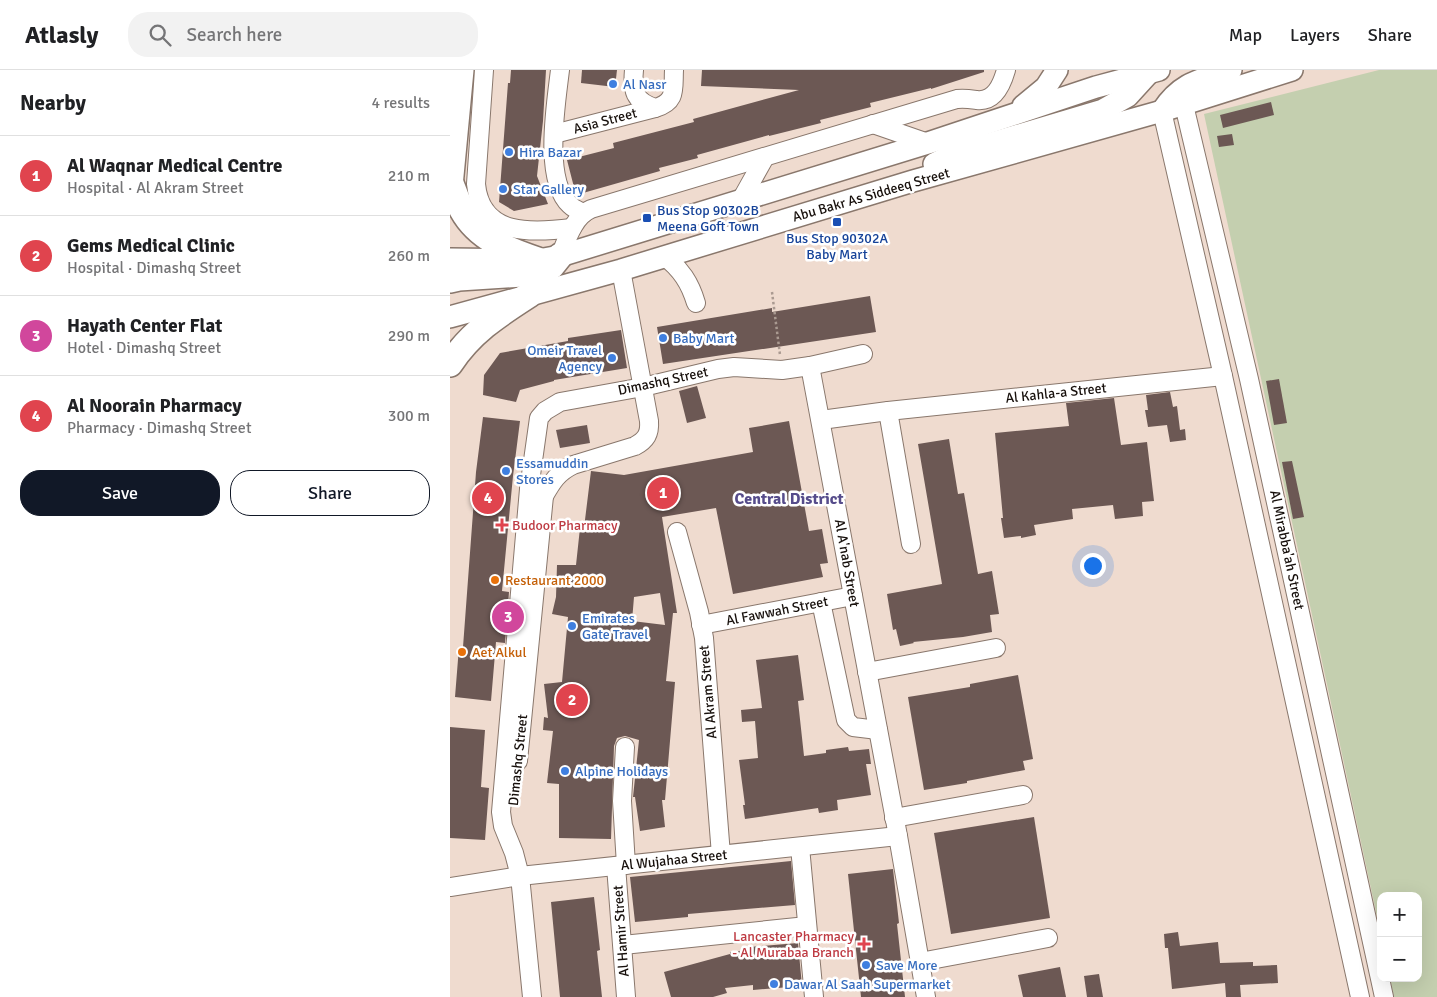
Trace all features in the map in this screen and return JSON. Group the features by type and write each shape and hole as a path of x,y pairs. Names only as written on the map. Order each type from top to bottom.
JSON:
{"highway":[{"path":"450,186 461,70"},
{"path":"450,181 461,209 474,228 500,246 549,258 552,266 538,273 450,280"},
{"path":"450,364 460,349 475,333 529,295"}],"main road":[{"path":"1016,112 1046,87 1057,70"},
{"path":"1172,105 1182,88 1231,70"},
{"name":"Abu Bakr As Siddeeq Street","path":"450,317 621,270 913,181 1008,156 1292,70"},
{"path":"450,259 549,258 928,143 1016,112 1118,83 1152,71 1160,89 1172,105"},
{"path":"1118,83 1143,105 1172,105"},
{"path":"913,181 923,171 952,156 1103,110 1118,83"}],"street":[{"path":"484,70 477,192 487,212 494,220 506,227 527,231 572,228"},
{"path":"560,70 553,151 559,187 570,205 584,213"},
{"name":"Asia Street","path":"634,70 635,95 640,101 656,108"},
{"name":"Asia Street","path":"554,134 668,104 671,98 674,70"},
{"path":"549,258 584,213 591,209 957,99 985,100 991,98 1000,86 1006,70"},
{"name":"Al Mirabba'ah Street","path":"1172,105 1223,376 1356,992"},
{"name":"Al Mirabba'ah Street","path":"1172,105 1249,378 1384,997"},
{"path":"873,124 928,143"},
{"path":"453,156 480,130"},
{"path":"741,200 765,157"},
{"path":"664,256 676,265 685,276 692,289 696,303"},
{"path":"536,493 564,469 635,446 647,437 649,433 649,421 621,270"},
{"name":"Dimashq Street","path":"532,997 520,876 503,826 502,812 536,493 539,418 545,411 560,402 643,387 734,367 782,370 810,366 863,354"},
{"name":"Al A'nab Street","path":"810,366 854,596 926,997"},
{"name":"Al Kahla-a Street","path":"821,420 888,411 1223,376"},
{"path":"888,411 911,544"},
{"name":"Al Akram Street","path":"677,532 701,626 705,651 721,855"},
{"name":"Al Fawwah Street","path":"701,626 854,596"},
{"path":"821,602 846,720 853,726 878,730"},
{"path":"867,672 996,648"},
{"name":"Al Hamir Street","path":"625,748 621,865 626,997"},
{"path":"894,818 1023,795"},
{"name":"Al Wujahaa Street","path":"450,887 520,876 898,836"},
{"path":"800,847 814,997"},
{"path":"623,945 807,926"},
{"path":"920,962 1048,938"}],"path":[{"path":"772,292 782,370"}],"green space":[{"path":"1379,70 1437,70 1437,997 1394,997 1391,982 1422,982 1422,892 1377,892 1377,916 1204,114"}],"building":[{"path":"511,70 546,70 537,176 548,204 514,211 499,202 508,83 510,83"},
{"path":"582,70 617,70 615,87 581,83"},
{"path":"702,70 984,70 984,72 931,89 870,103 871,107 820,120 821,123 697,155 698,158 659,168 660,171 576,195 567,160 614,148 613,143 694,122 693,119 799,90 701,86"},
{"path":"1271,102 1274,115 1223,128 1220,115"},
{"path":"1232,134 1234,145 1219,147 1217,136"},
{"path":"870,296 876,332 663,364 657,327 772,308 772,312"},
{"path":"621,330 627,368 554,380 520,390 516,402 483,395 484,375 500,353 568,341 568,338"},
{"path":"1279,379 1287,423 1274,425 1266,381"},
{"path":"697,386 706,418 687,423 679,391"},
{"path":"1170,392 1173,407 1177,406 1180,430 1185,429 1186,440 1170,442 1167,425 1148,427 1145,410 1148,410 1146,395"},
{"path":"1114,398 1121,445 1147,442 1154,501 1142,502 1143,516 1115,519 1113,505 1072,509 1073,519 1034,525 1036,535 1021,538 1021,536 1004,538 995,433 1069,426 1066,403"},
{"path":"483,417 520,421 502,591 509,592 505,643 496,642 491,701 455,697 459,647 463,647 476,472"},
{"path":"789,421 809,531 822,529 828,563 820,564 823,577 733,594 716,508 662,517 677,613 673,613 666,681 675,682 665,800 662,800 665,827 640,831 635,797 633,797 639,740 625,736 617,738 614,746 611,839 559,838 559,784 547,783 553,731 543,730 544,717 548,718 544,684 562,682 568,617 552,614 556,597 557,565 576,565 580,528 584,528 591,471 624,475 753,452 749,428","holes":["660,593 665,625 632,621 634,597"]},
{"path":"587,425 590,443 560,448 556,430"},
{"path":"949,439 958,494 964,493 978,574 992,571 999,614 990,615 992,632 913,642 900,646 896,629 893,630 887,594 942,584 918,444"},
{"path":"1292,461 1304,517 1293,519 1282,462"},
{"path":"798,655 804,700 798,701 804,756 848,747 849,751 869,749 871,764 866,764 871,795 837,800 838,810 819,813 818,808 745,819 739,760 758,758 755,721 742,722 741,710 762,708 756,660"},
{"path":"1018,675 1033,759 1023,761 1025,770 924,790 908,697 970,687 970,684"},
{"path":"450,727 485,730 481,787 489,788 485,840 450,838"},
{"path":"1034,817 1050,918 951,934 934,833"},
{"path":"791,861 795,905 688,914 688,917 635,922 630,877"},
{"path":"893,869 905,997 861,997 848,874"},
{"path":"594,897 600,950 597,951 602,997 560,997 551,902"},
{"path":"1178,932 1180,946 1218,942 1220,963 1253,962 1253,966 1277,965 1278,983 1240,985 1241,997 1226,997 1225,983 1172,989 1168,948 1165,948 1164,934"},
{"path":"798,943 802,986 753,990 753,985 725,988 727,993 713,997 671,997 664,972 730,954 730,952 749,950 749,947"},
{"path":"1060,967 1066,997 1023,997 1018,975"},
{"path":"1099,974 1103,997 1087,997 1084,976"}],"place":[{"name":"Al Nasr","path":"613,84"},
{"name":"Hira Bazar","path":"509,152"},
{"name":"Star Gallery","path":"503,189"},
{"name":"Bus Stop 90302B Meena Goft Town","path":"647,218"},
{"name":"Bus Stop 90302A Baby Mart","path":"837,222"},
{"name":"Baby Mart","path":"663,338"},
{"name":"Omeir Travel Agency","path":"612,358"},
{"name":"Essamuddin Stores","path":"506,471"},
{"name":"Al Waqnar Medical Centre","path":"663,493"},
{"name":"Al Noorain Pharmacy","path":"488,498"},
{"name":"Budoor Pharmacy","path":"502,525"},
{"name":"Restaurant 2000","path":"495,580"},
{"name":"Hayath Center Flat","path":"508,617"},
{"name":"Emirates Gate Travel","path":"572,626"},
{"name":"Aet Alkul","path":"462,652"},
{"name":"Gems Medical Clinic","path":"572,700"},
{"name":"Alpine Holidays","path":"565,771"},
{"name":"Lancaster Pharmacy - Al Murabaa Branch","path":"864,944"},
{"name":"Save More","path":"866,965"},
{"name":"Dawar Al Saah Supermarket","path":"774,984"}],"district":[{"name":"Central District","path":"789,499"}]}
